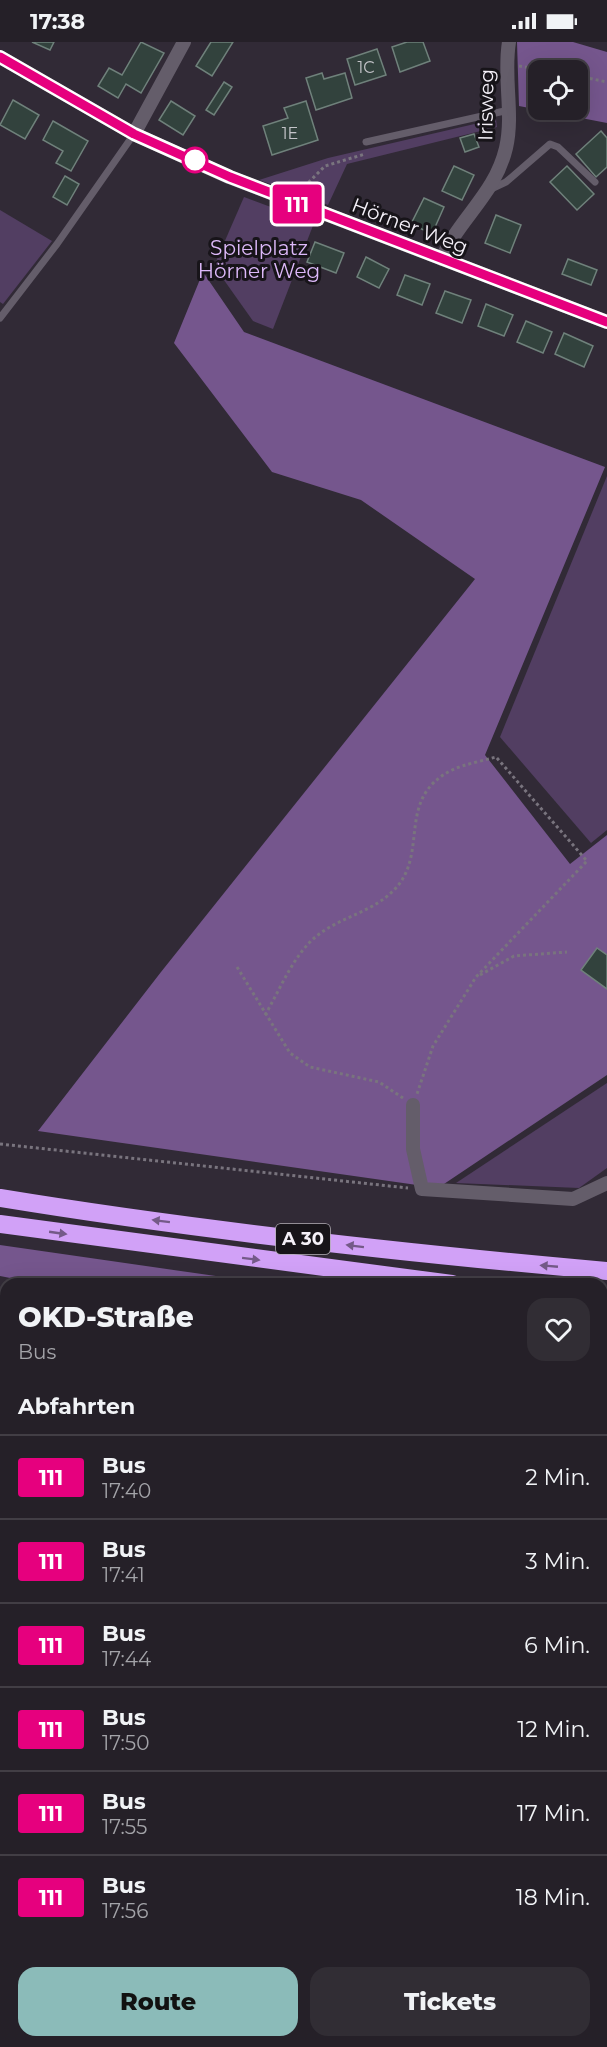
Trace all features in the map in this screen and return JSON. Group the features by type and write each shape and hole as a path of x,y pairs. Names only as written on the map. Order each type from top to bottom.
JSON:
{"highway":[{"name":"A 30","path":"0,1198 80,1211 415,1254 607,1271"},
{"name":"A 30","path":"0,1224 65,1235 405,1278"}],"street":[{"path":"134,134 184,42"},
{"name":"Irisweg","path":"442,259 447,246 487,191 506,148 509,110 508,42"},
{"name":"Hörner Weg","path":"0,57 134,134 291,202 607,322"},
{"path":"413,1105 413,1149 422,1189 573,1199 607,1183"}],"lane":[{"path":"366,142 509,110"},
{"path":"0,318 57,244 134,134"},
{"path":"487,191 506,182 550,144 558,147 595,182"}],"path":[{"path":"507,64 528,67"},
{"path":"588,78 607,82"},
{"path":"291,202 310,178 325,166 368,153"},
{"path":"237,967 265,1015 290,1053 310,1067 379,1082 413,1105 434,1046 476,977 587,861 496,757 453,770 430,786 417,810 410,869 393,891 369,908 317,935 298,957 265,1015"},
{"path":"476,977 514,956 567,952"},
{"path":"0,1144 422,1189"}],"green space":[{"path":"496,119 497,127 347,164 328,205 259,180 328,158"},
{"name":"Spielplatz Hörner Weg","path":"244,197 314,223 273,329 253,321 214,266"},
{"path":"0,210 52,241 3,304 0,302"},
{"path":"607,476 607,830 591,843 500,737"},
{"path":"607,1083 607,1168 579,1188 456,1183"}],"shaded area":[{"path":"517,42 573,42 607,52 607,123 588,119 588,60 528,60 528,108 519,106"},
{"path":"203,272 244,332 605,467 485,755 570,864 607,835 607,1075 438,1188 38,1131 161,972 475,579 361,500 272,472 174,343"},
{"path":"0,1245 229,1278 10,1278 0,1276"}],"building":[{"path":"32,42 54,42 50,50"},
{"path":"141,42 164,53 141,93 126,84 118,98 98,86 109,68 122,75"},
{"path":"211,42 233,42 212,76 196,66"},
{"path":"407,42 423,42 430,61 400,72 392,47"},
{"path":"377,49 386,75 355,85 347,59"},
{"path":"322,73 324,79 345,73 352,98 316,110 306,78"},
{"path":"224,82 232,87 214,115 206,110"},
{"path":"13,100 39,115 25,139 0,125"},
{"path":"171,101 195,116 183,135 159,120"},
{"path":"306,101 318,140 272,155 263,126 288,118 284,108"},
{"path":"53,121 88,141 71,171 56,163 63,151 43,140"},
{"path":"601,131 607,138 607,167 596,177 576,154"},
{"path":"474,134 479,147 465,152 460,138"},
{"path":"454,166 474,175 462,200 442,191"},
{"path":"567,166 594,194 577,210 550,182"},
{"path":"65,176 79,184 67,205 53,197"},
{"path":"424,198 444,207 432,234 411,224"},
{"path":"496,215 521,225 510,253 485,243"},
{"path":"315,242 344,253 336,273 307,262"},
{"path":"366,257 389,269 379,288 357,277"},
{"path":"568,259 597,270 591,285 562,274"},
{"path":"405,275 430,284 422,305 397,295"},
{"path":"445,291 471,300 462,323 436,313"},
{"path":"486,304 513,315 504,336 478,326"},
{"path":"526,321 552,332 543,353 517,342"},
{"path":"564,333 593,346 584,367 555,354"},
{"path":"597,948 607,955 607,989 581,970"}],"bus line":[{"name":"111","path":"0,57 134,134 230,177 607,322"}]}
